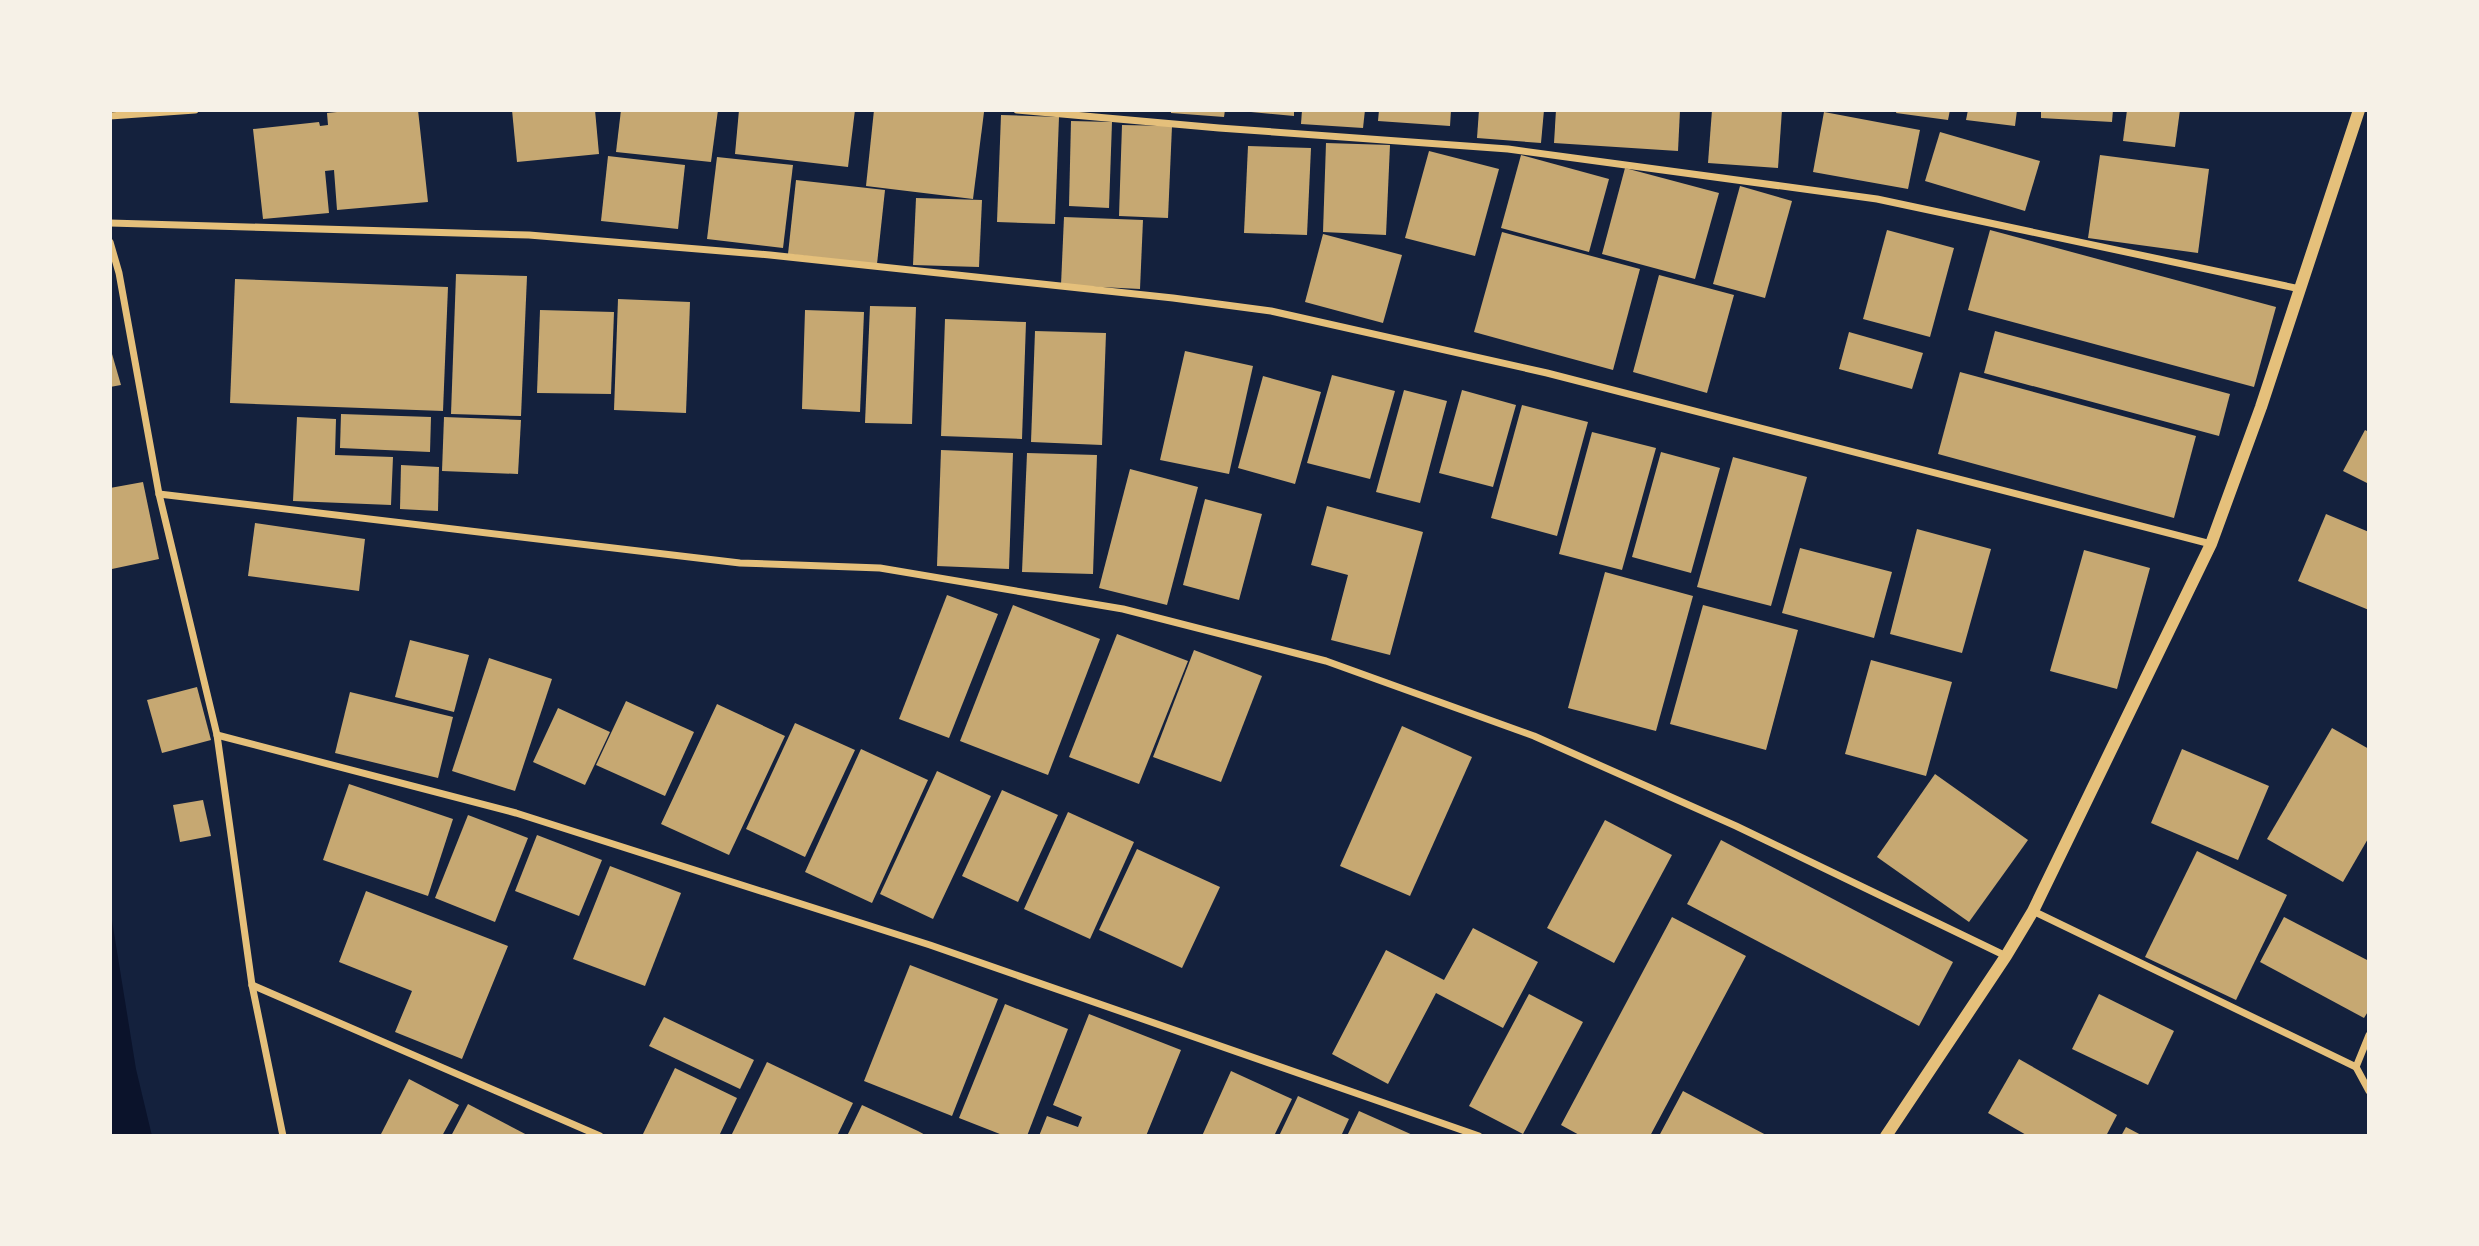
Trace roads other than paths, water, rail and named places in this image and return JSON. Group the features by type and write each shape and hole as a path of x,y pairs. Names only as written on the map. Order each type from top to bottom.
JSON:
{"street":[{"path":"110,116 195,110"},
{"path":"1017,110 1508,149 1877,199 2300,289"},
{"path":"1886,1136 2033,911 2211,544 2261,407 2359,110"},
{"path":"110,223 529,235 770,256 1271,311 1547,373 2211,544"},
{"path":"110,242 121,286 159,494 217,735 252,985 283,1136"},
{"path":"159,494 740,563 880,568 1123,609 1326,661 1534,736 1736,826 2006,956"},
{"path":"217,735 516,813 930,945 1479,1136"},
{"path":"2033,911 2356,1068 2369,1091"},
{"path":"252,985 600,1136"},
{"path":"2356,1068 2369,1035"}],"water":[{"path":"110,908 136,1069 152,1136 110,1136"}]}
